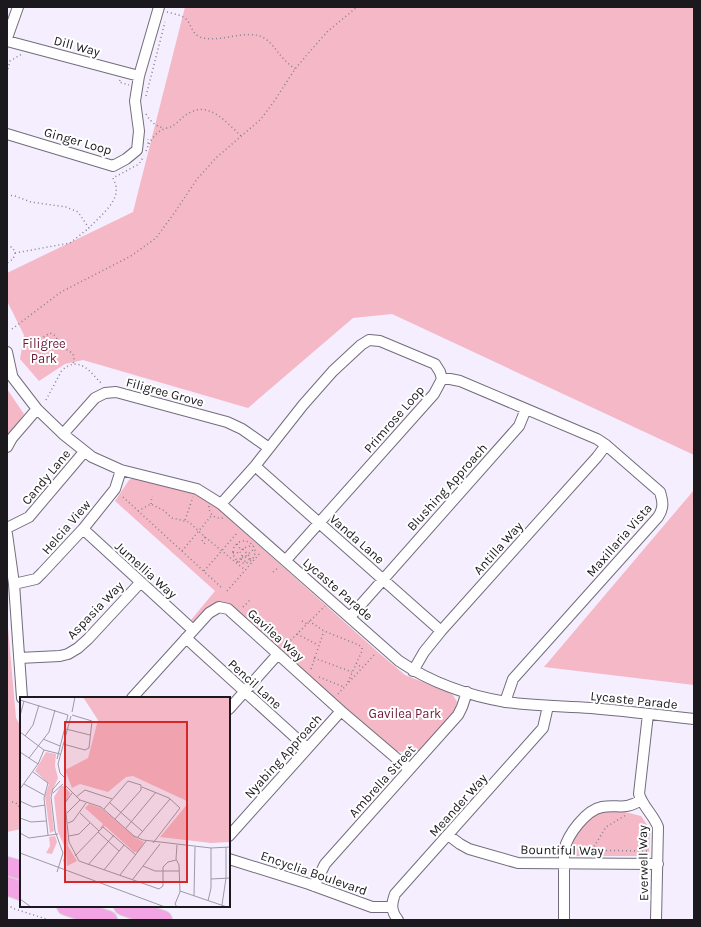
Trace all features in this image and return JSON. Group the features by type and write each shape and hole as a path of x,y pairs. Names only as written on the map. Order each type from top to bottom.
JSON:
{"highway":[{"path":"7,866 20,870"},
{"path":"7,886 20,891"},
{"path":"69,907 108,920"},
{"path":"127,907 163,920"}],"street":[{"path":"7,39 18,7"},
{"name":"Ginger Loop","path":"7,134 113,166 126,159 137,150 139,131 134,101 139,76 163,10"},
{"name":"Dill Way","path":"7,39 27,46 139,76"},
{"name":"Primrose Loop","path":"222,504 333,371 361,345 369,340 380,341 435,364 442,379 434,394 282,563"},
{"name":"Lycaste Parade","path":"7,352 9,372 38,409 84,452 121,470 197,489 222,504 282,563 350,617 399,661 414,671 467,692 505,702 590,708 694,719"},
{"name":"Maxillaria Vista","path":"442,379 460,381 586,434 606,445 660,492 663,501 662,510 653,522 514,679 505,702"},
{"name":"Filigree Grove","path":"63,434 95,398 105,393 116,392 227,422 242,429 269,448"},
{"path":"7,447 12,438 38,409"},
{"name":"Blushing Approach","path":"350,617 382,579 519,426 526,409"},
{"name":"Antilla Way","path":"414,671 424,652 441,631 597,458 606,445"},
{"name":"Candy Lane","path":"7,528 29,517 84,452"},
{"name":"Vanda Lane","path":"255,466 441,631"},
{"name":"Helcia View","path":"14,584 36,579 83,530 115,489 121,470"},
{"name":"Jumellia Way","path":"83,530 193,630"},
{"path":"7,534 14,584 22,697"},
{"name":"Aspasia Way","path":"19,658 60,656 68,654 78,648 88,640 140,582"},
{"name":"Gavilea Way","path":"133,697 209,613 219,607 228,610 341,711 409,769"},
{"name":"Pencil Lane","path":"186,638 308,748"},
{"path":"230,708 278,654"},
{"name":"Ambrella Street","path":"314,886 325,864 458,715 467,692"},
{"name":"Meander Way","path":"392,907 395,894 543,728 546,722 548,706"},
{"name":"Nyabing Approach","path":"230,835 341,711"},
{"path":"564,920 564,850 566,840 596,808 610,806 622,807 634,804 641,800 639,794 648,714"},
{"name":"Everwell Way","path":"641,800 655,818 658,827 656,920"},
{"name":"Bountiful Way","path":"448,835 469,849 511,861 564,864 658,864"},
{"name":"Encyclia Boulevard","path":"230,859 314,886 372,907 392,907"},
{"path":"392,907 393,914 398,920"}],"path":[{"path":"163,10 168,7"},
{"path":"12,329 61,292 131,256 156,238 197,179 217,157 265,114 295,69 328,32 357,7"},
{"path":"163,10 181,16 187,20 194,33 200,37 260,36 270,42 283,58 295,69"},
{"path":"144,101 166,18"},
{"path":"7,73 10,61 22,54 25,56 27,46"},
{"path":"122,71 119,82 129,85 132,89"},
{"path":"145,117 145,113 158,127 165,128 172,127 191,112 204,110 218,115 241,136"},
{"path":"15,253 70,243 89,228 109,208 117,188 113,178 139,164 154,137 165,128"},
{"path":"148,133 148,146"},
{"path":"7,195 15,196 31,202 66,206 78,212 89,228"},
{"path":"7,245 13,248 15,253 13,259 7,262"},
{"path":"25,341 36,342 50,333 53,334 56,336 62,347 70,350 74,358 73,364"},
{"path":"46,400 62,370 73,364 82,365 104,386"},
{"path":"185,520 193,495"},
{"path":"123,496 221,587"},
{"path":"152,496 152,504"},
{"path":"152,504 163,510 172,518 189,522 245,570"},
{"path":"138,511 152,504"},
{"path":"209,504 210,514 212,516 225,518"},
{"path":"182,551 212,516"},
{"path":"204,571 239,531"},
{"path":"205,537 202,542 206,545"},
{"path":"249,542 253,545 256,555 251,561 248,563 237,561 233,553 237,544 249,542"},
{"path":"244,543 246,547"},
{"path":"237,544 241,550 243,558 248,563"},
{"path":"233,553 237,554 246,547 253,545"},
{"path":"235,563 251,550 255,549"},
{"path":"241,550 250,557 251,561"},
{"path":"251,550 256,555"},
{"path":"227,591 261,552"},
{"path":"243,558 251,561"},
{"path":"273,572 282,563"},
{"path":"243,607 250,600"},
{"path":"285,646 325,606"},
{"path":"302,620 307,624"},
{"path":"309,621 324,631 359,645 362,648 347,684"},
{"path":"311,669 324,631"},
{"path":"297,634 319,645"},
{"path":"338,694 377,652"},
{"path":"314,658 352,672"},
{"path":"356,663 362,668"},
{"path":"319,677 344,687"},
{"path":"12,802 18,804 20,811"},
{"path":"592,850 606,827 626,815"},
{"path":"570,850 653,851"},
{"path":"7,905 50,920"}],"green space":[{"name":"Filigree Park","path":"185,7 694,7 694,455 392,314 353,318 248,408 83,360 65,364 39,381 20,359 24,335 7,301 7,273 133,212"},
{"path":"7,389 24,414 7,439"},
{"name":"Gavilea Park","path":"135,477 186,490 205,497 405,675 453,695 457,702 455,714 420,754 395,751 228,605 195,622 191,620 215,591 115,501 129,480"},
{"path":"694,490 694,685 544,667"},
{"path":"7,617 16,718 20,725 20,829 7,832"},
{"path":"608,811 625,812 641,816 650,829 649,856 568,856 572,840 582,826 593,815"}]}
